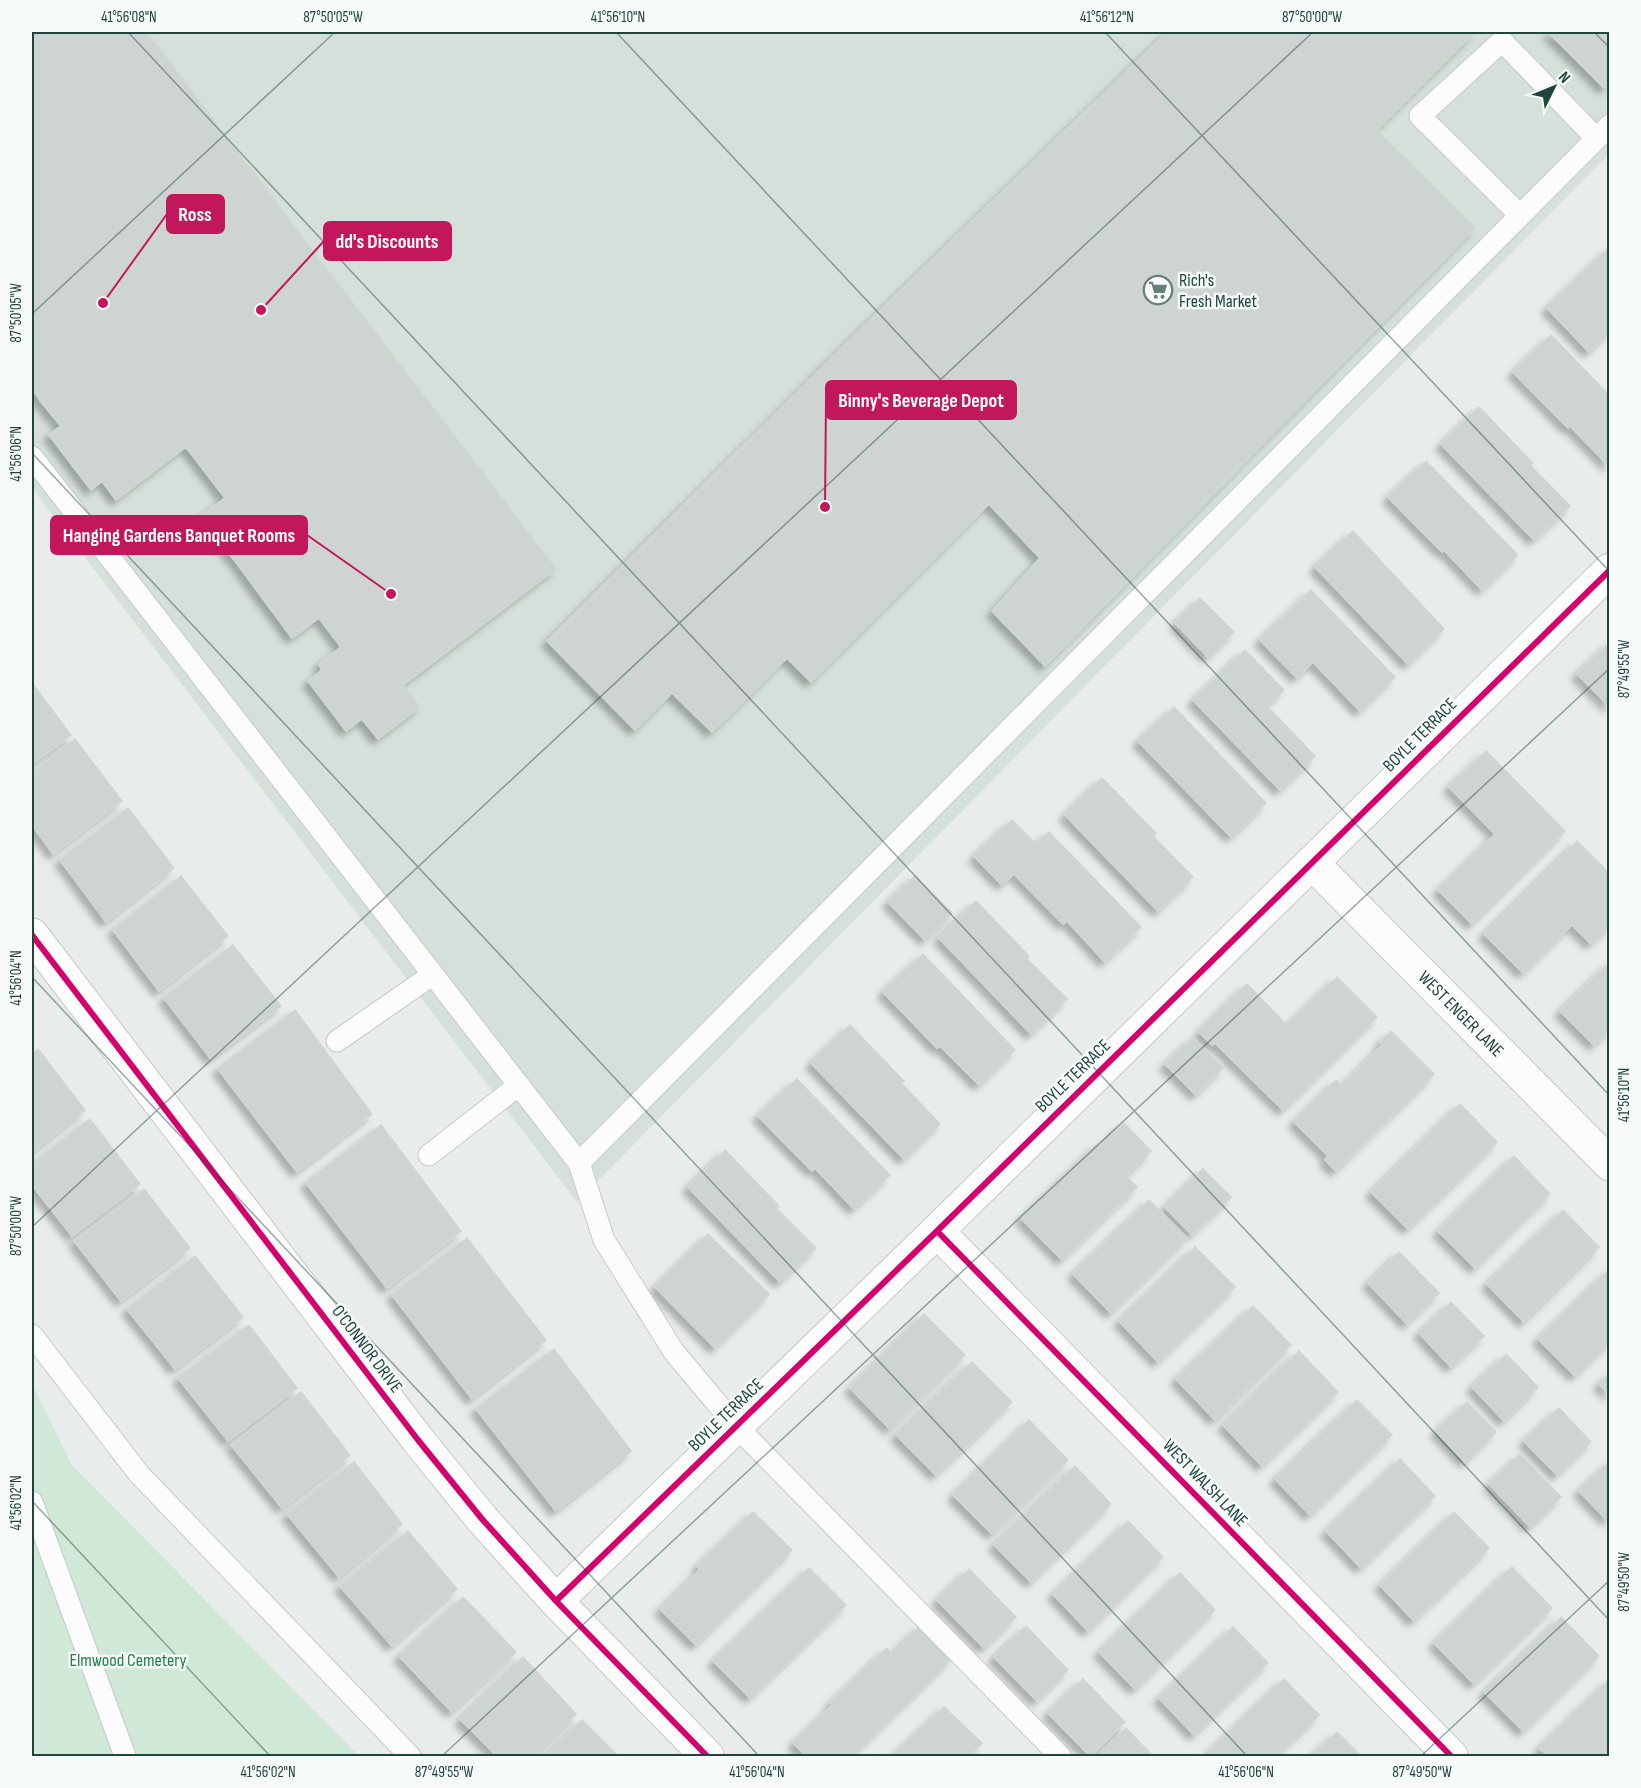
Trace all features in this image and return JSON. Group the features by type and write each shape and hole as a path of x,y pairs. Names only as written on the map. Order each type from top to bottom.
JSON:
{"street":[{"name":"BOYLE TERRACE","path":"556,1601 937,1231 1610,570"},
{"name":"WEST ENGER LANE","path":"1312,863 1610,1164"},
{"name":"O'CONNOR DRIVE","path":"32,935 418,1440 482,1519 556,1601 707,1756"},
{"name":"WEST WALSH LANE","path":"937,1231 1451,1756"}],"lane":[{"path":"579,1162 1520,215 1603,131 1502,41 1420,116 1520,215"},
{"path":"32,457 579,1162 604,1240 674,1352 736,1426 1060,1756"},
{"path":"337,1041 432,975"},
{"path":"429,1155 519,1086"},
{"path":"32,1335 139,1474 410,1756"},
{"path":"32,1502 125,1756"}],"shaded area":[{"path":"32,32 1609,32 1609,154 577,1202 32,488"}],"green space":[{"name":"Elmwood Cemetery","path":"32,1385 71,1464 359,1756 32,1756"}],"building":[{"path":"32,32 147,32 287,217 42,403 32,389"},
{"name":"Rich's Fresh Market","path":"1167,32 1278,32 1475,228 1045,666 992,611 1040,558 838,351"},
{"path":"1278,32 1475,32 1377,130"},
{"path":"1548,32 1610,32 1610,83 1604,88"},
{"path":"287,217 434,409 235,561 200,517 225,498 186,447 116,500 102,481 91,490 49,435 61,426 42,403"},
{"path":"1610,247 1610,332 1589,352 1547,308"},
{"path":"1551,335 1610,396 1609,466 1513,372"},
{"path":"838,351 989,504 811,682 787,658 712,732 672,693 635,730 547,641"},
{"path":"1479,407 1533,463 1530,465 1570,506 1534,540 1441,444"},
{"path":"434,409 556,569 403,685 420,707 378,739 362,719 346,731 308,681 322,670 319,664 341,647 319,618 292,638 235,561"},
{"path":"1426,461 1518,555 1482,590 1388,497"},
{"path":"1353,531 1444,629 1408,664 1315,567"},
{"path":"1311,590 1395,677 1360,711 1313,662 1297,678 1260,640"},
{"path":"1200,598 1234,632 1208,657 1175,623"},
{"path":"1610,642 1610,707 1577,674"},
{"path":"1245,650 1284,690 1267,706 1315,756 1280,790 1193,700"},
{"path":"32,683 71,735 32,764"},
{"path":"1174,707 1266,803 1231,837 1138,741"},
{"path":"75,739 122,801 53,854 32,825 32,773"},
{"path":"1486,751 1565,831 1472,924 1438,890 1495,834 1449,787"},
{"path":"1102,778 1156,833 1153,836 1193,877 1158,911 1065,815"},
{"path":"128,808 174,868 106,922 60,860"},
{"path":"1012,820 1036,844 1049,832 1141,927 1105,962 1067,921 1063,924 1014,874 1002,885 974,856"},
{"path":"1577,841 1607,871 1610,869 1610,926 1591,944 1572,925 1523,973 1484,934"},
{"path":"181,876 228,936 159,991 113,930"},
{"path":"915,876 952,913 925,940 888,902"},
{"path":"976,901 1029,956 1027,959 1067,999 1031,1034 939,938"},
{"path":"233,945 281,1006 211,1059 164,998"},
{"path":"923,954 1015,1050 979,1085 940,1046 937,1048 883,992"},
{"path":"1610,962 1610,1030 1594,1045 1560,1011"},
{"path":"1337,977 1377,1017 1283,1110 1215,1043 1212,1045 1199,1032 1247,984 1287,1025"},
{"path":"295,1010 372,1114 297,1172 218,1069"},
{"path":"850,1025 904,1081 901,1083 940,1124 904,1159 811,1063"},
{"path":"1391,1031 1434,1074 1336,1171 1325,1160 1328,1156 1294,1122 1336,1080 1342,1086 1382,1045 1380,1043"},
{"path":"1193,1037 1223,1068 1196,1095 1165,1064"},
{"path":"38,1049 85,1110 32,1152 32,1054"},
{"path":"797,1079 890,1175 854,1209 815,1168 812,1171 758,1116"},
{"path":"1460,1104 1497,1142 1408,1229 1371,1192"},
{"path":"90,1119 140,1184 72,1236 32,1185 32,1164"},
{"path":"1124,1123 1151,1151 1126,1176 1137,1187 1062,1260 1021,1218 1096,1145 1099,1148"},
{"path":"381,1125 461,1231 387,1288 306,1183"},
{"path":"725,1150 779,1206 776,1208 816,1248 780,1282 688,1187"},
{"path":"1514,1156 1550,1194 1475,1268 1438,1231"},
{"path":"1203,1169 1231,1197 1192,1235 1165,1207"},
{"path":"144,1189 190,1248 121,1301 74,1241"},
{"path":"1149,1200 1187,1238 1111,1313 1073,1274"},
{"path":"1563,1210 1599,1247 1524,1322 1487,1284"},
{"path":"708,1234 769,1294 715,1348 655,1287"},
{"path":"467,1238 546,1340 472,1399 392,1295"},
{"path":"1195,1247 1235,1287 1158,1362 1119,1321"},
{"path":"1399,1252 1439,1293 1407,1324 1368,1283"},
{"path":"195,1256 243,1317 175,1369 127,1309"},
{"path":"1610,1269 1610,1342 1575,1376 1538,1339"},
{"path":"1451,1302 1484,1336 1451,1367 1419,1333"},
{"path":"1253,1306 1291,1345 1215,1420 1176,1379"},
{"path":"924,1314 965,1355 890,1429 850,1388"},
{"path":"249,1325 297,1388 228,1441 178,1378"},
{"path":"554,1349 631,1451 556,1511 476,1409"},
{"path":"1299,1351 1338,1392 1262,1466 1223,1425"},
{"path":"1506,1354 1538,1387 1504,1421 1472,1387"},
{"path":"972,1362 1012,1402 936,1475 896,1435"},
{"path":"1610,1373 1610,1395 1599,1384"},
{"path":"301,1392 350,1455 282,1508 231,1445"},
{"path":"1357,1400 1392,1435 1310,1515 1275,1479"},
{"path":"1467,1402 1496,1432 1465,1462 1436,1431"},
{"path":"1559,1408 1591,1442 1557,1475 1524,1441"},
{"path":"1029,1420 1068,1460 992,1534 953,1495"},
{"path":"1520,1454 1561,1497 1530,1527 1489,1484"},
{"path":"1400,1459 1435,1496 1361,1568 1326,1531"},
{"path":"1610,1461 1610,1517 1607,1520 1579,1491"},
{"path":"354,1462 402,1524 339,1577 287,1514"},
{"path":"1075,1466 1111,1504 1031,1582 994,1545"},
{"path":"753,1512 792,1550 696,1645 660,1609 700,1569 697,1566"},
{"path":"1454,1512 1489,1548 1414,1621 1380,1585"},
{"path":"1128,1521 1163,1557 1088,1631 1053,1594"},
{"path":"408,1531 457,1589 392,1646 340,1586"},
{"path":"1512,1567 1552,1608 1474,1684 1434,1643"},
{"path":"809,1568 846,1605 750,1698 713,1661"},
{"path":"969,1569 1016,1617 984,1648 937,1600"},
{"path":"1180,1573 1215,1610 1135,1689 1099,1652"},
{"path":"463,1597 516,1652 452,1712 399,1656"},
{"path":"1561,1617 1599,1656 1523,1731 1484,1692"},
{"path":"920,1626 952,1658 852,1756 806,1756 793,1743 832,1705 830,1703 887,1648 892,1654"},
{"path":"1026,1626 1068,1670 1037,1701 994,1657"},
{"path":"1233,1627 1268,1663 1194,1735 1159,1698"},
{"path":"523,1657 576,1714 534,1756 497,1756 460,1719"},
{"path":"1083,1679 1125,1722 1090,1756 1048,1713"},
{"path":"1284,1679 1319,1715 1276,1756 1213,1756 1209,1752"},
{"path":"1610,1679 1610,1756 1548,1756 1539,1748"},
{"path":"944,1707 982,1743 968,1756 893,1756"},
{"path":"582,1720 618,1756 545,1756"},
{"path":"1126,1728 1153,1756 1097,1756"},
{"path":"1337,1732 1361,1756 1312,1756"}],"cycle path":[{"path":"556,1601 937,1231 1610,570"},
{"path":"32,935 418,1440 482,1519 556,1601 707,1756"},
{"path":"937,1231 1451,1756"}],"place":[{"name":"Rich's Fresh Market","path":"1158,290"},
{"name":"Ross","path":"103,303"},
{"name":"dd's Discounts","path":"261,310"},
{"name":"Binny's Beverage Depot","path":"825,507"},
{"name":"Hanging Gardens Banquet Rooms","path":"391,594"}]}
